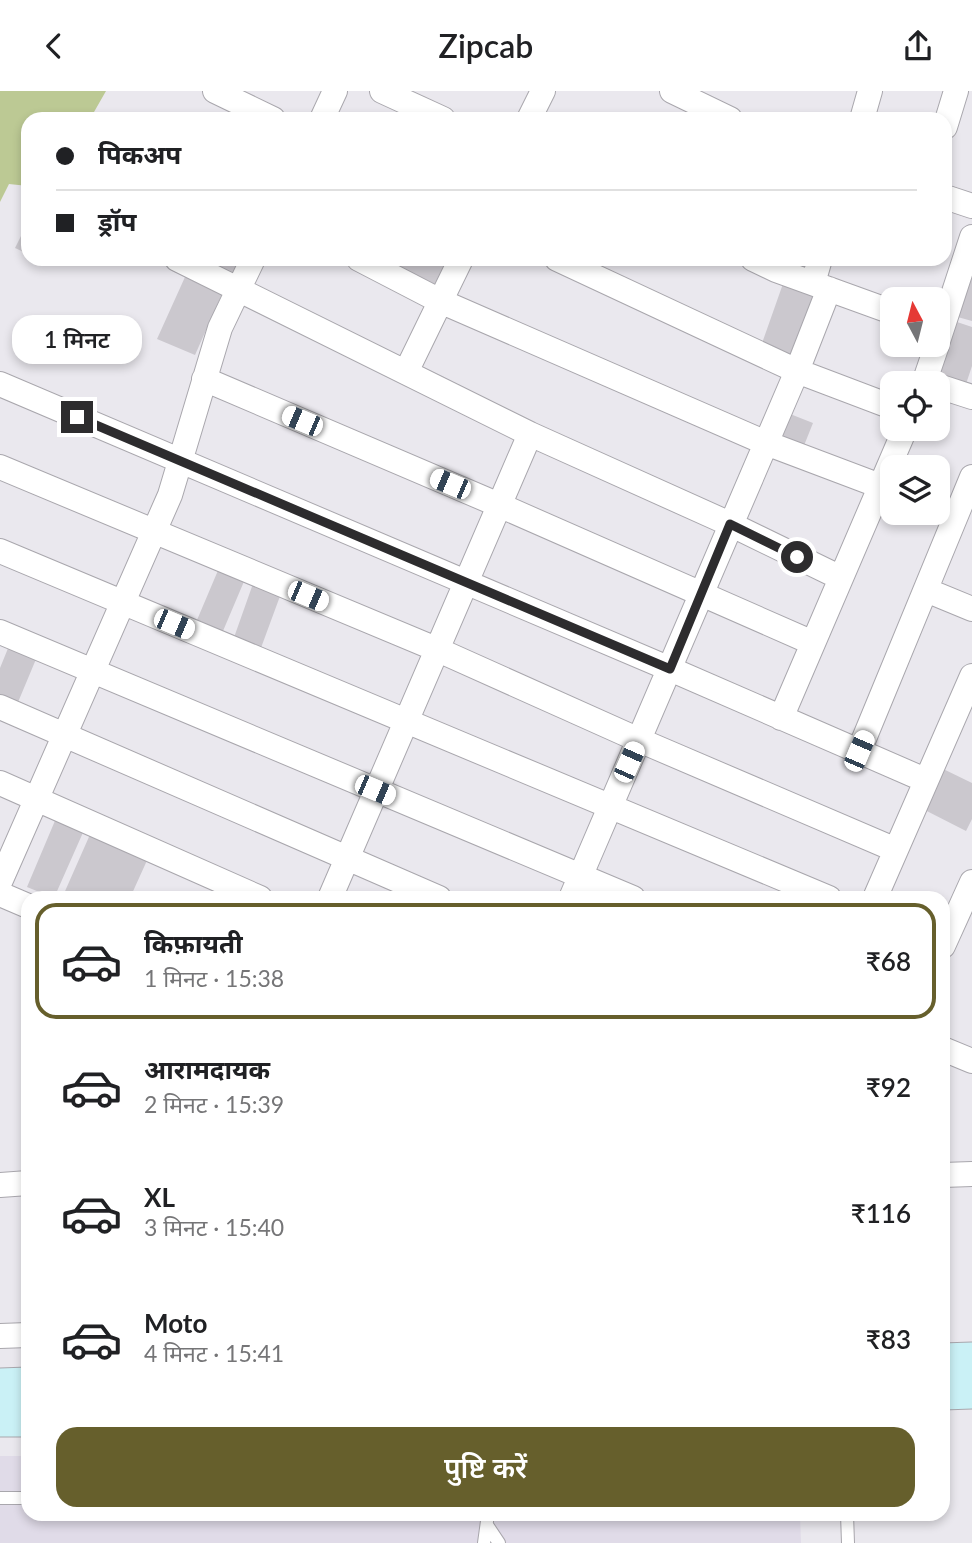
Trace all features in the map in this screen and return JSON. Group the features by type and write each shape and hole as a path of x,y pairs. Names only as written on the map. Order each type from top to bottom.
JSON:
{"main road":[{"path":"950,1360 972,1360"},
{"path":"0,1385 21,1385"},
{"path":"950,1392 972,1391"},
{"path":"0,1419 21,1419"}],"street":[{"path":"215,91 258,112"},
{"path":"324,112 335,91"},
{"path":"382,91 428,112"},
{"path":"672,91 716,112"},
{"path":"864,112 870,91"},
{"path":"950,112 956,91"},
{"path":"952,199 972,206"},
{"path":"950,306 970,251"},
{"path":"192,266 530,434 730,524 841,578"},
{"path":"0,882 170,495 220,328 250,266"},
{"path":"372,266 440,301 766,443 880,486 781,718"},
{"path":"406,372 458,266"},
{"path":"572,266 797,371 880,402"},
{"path":"771,266 880,308"},
{"path":"576,887 797,371 821,286 820,266"},
{"path":"204,379 813,643"},
{"path":"0,384 925,780"},
{"path":"950,390 972,397"},
{"path":"333,891 530,434"},
{"path":"0,467 436,649 639,740 896,850"},
{"path":"859,751 926,590 966,509 972,477"},
{"path":"0,551 812,891"},
{"path":"926,590 972,609"},
{"path":"0,632 375,790 576,887 597,891"},
{"path":"878,891 925,780 965,711 972,676"},
{"path":"0,707 423,891"},
{"path":"0,783 244,891"},
{"path":"950,931 972,882"},
{"path":"0,894 21,903"},
{"path":"950,1052 972,1061"},
{"path":"950,1175 972,1174"},
{"path":"0,1185 21,1184"},
{"path":"0,1336 21,1335"}],"lane":[{"path":"0,1498 21,1498"},
{"path":"484,1543 487,1521"},
{"path":"488,1521 499,1543"},
{"path":"847,1521 848,1543"}],"shaded area":[{"path":"0,1456 21,1456 21,1521 800,1521 801,1543 0,1543"}],"green space":[{"path":"0,91 106,91 94,112 21,112 21,185 9,184 0,202"}],"building":[{"path":"21,236 21,251 15,248"},
{"path":"972,257 972,321 954,316"},
{"path":"213,266 240,266 234,277"},
{"path":"399,266 445,266 435,285"},
{"path":"185,277 222,294 195,355 157,339"},
{"path":"785,278 820,289 794,362 760,349"},
{"path":"951,320 972,327 972,366 966,384 950,378 950,371 933,371 938,357 950,357"},
{"path":"785,412 813,423 801,453 773,442"},
{"path":"222,561 248,572 223,631 197,620"},
{"path":"255,578 283,588 258,656 231,646"},
{"path":"11,641 39,652 16,707 0,700 0,668"},
{"path":"935,765 972,783 972,819 966,831 915,805"},
{"path":"57,816 85,828 57,891 37,891 27,887"},
{"path":"92,830 149,856 133,891 65,891"}],"route":[{"path":"77,417 670,669 730,524 797,557"}]}
